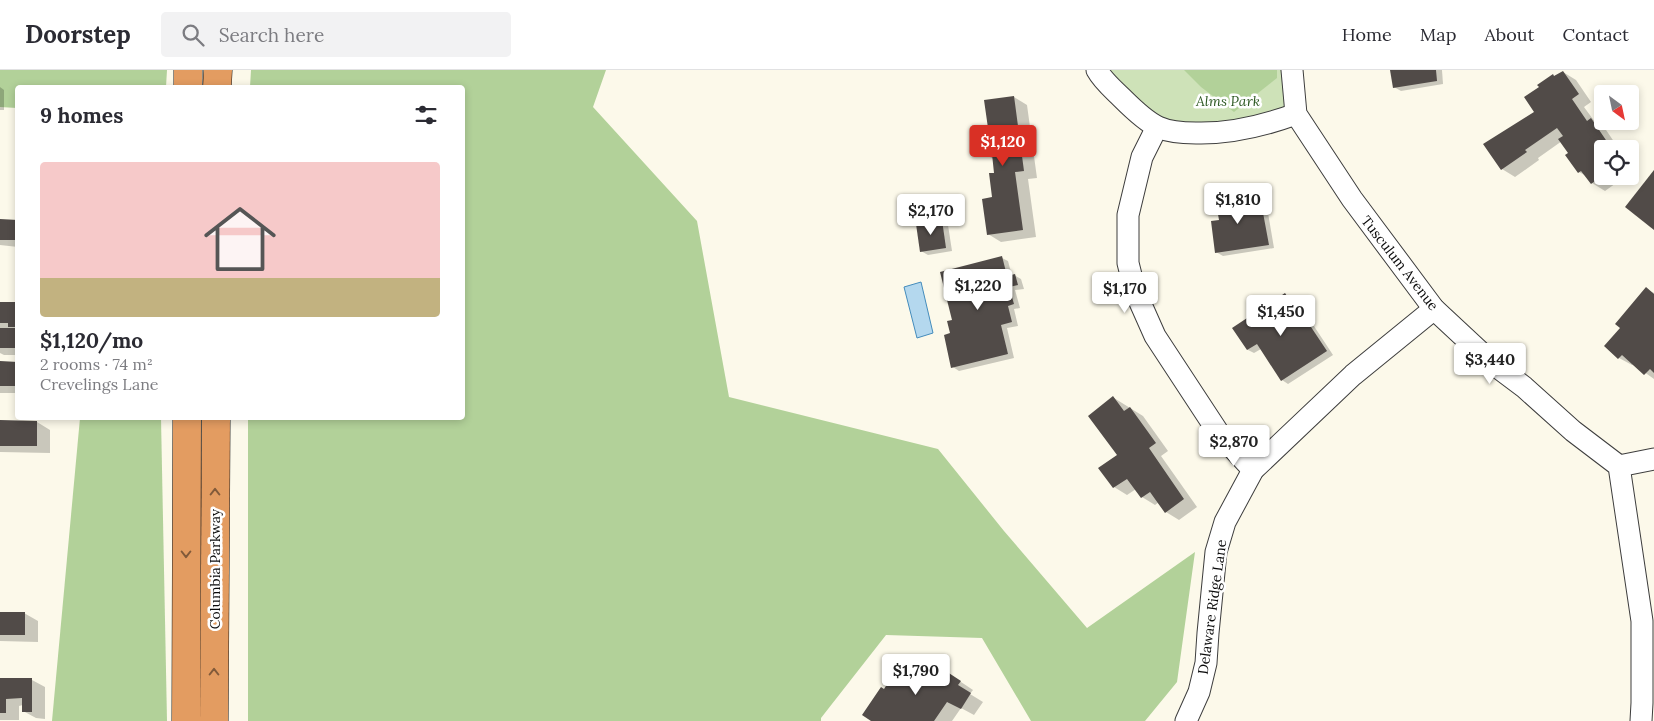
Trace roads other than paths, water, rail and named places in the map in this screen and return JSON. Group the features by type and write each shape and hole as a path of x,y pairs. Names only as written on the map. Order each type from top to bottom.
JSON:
{"highway":[{"path":"188,70 188,85"},
{"path":"217,85 218,70"},
{"name":"Columbia Parkway","path":"186,721 187,420"},
{"name":"Columbia Parkway","path":"214,721 216,420"}],"street":[{"path":"1097,70 1101,77 1129,106 1157,127 1180,132 1211,134 1238,132 1296,114"},
{"name":"Tusculum Avenue","path":"1292,70 1296,114 1352,199 1434,309 1492,363 1524,387 1572,431 1619,466"},
{"path":"1157,127 1142,157 1128,215 1128,263 1135,291 1155,336 1218,432 1252,470"},
{"name":"Delaware Ridge Lane","path":"1186,721 1199,692 1206,662 1216,552 1225,522 1252,470 1353,374 1434,309"},
{"path":"1641,721 1642,621 1619,466 1654,459"}],"water":[{"path":"921,282 933,333 917,338 904,287"}],"park label":[{"name":"Alms Park","path":"1228,101"}]}
